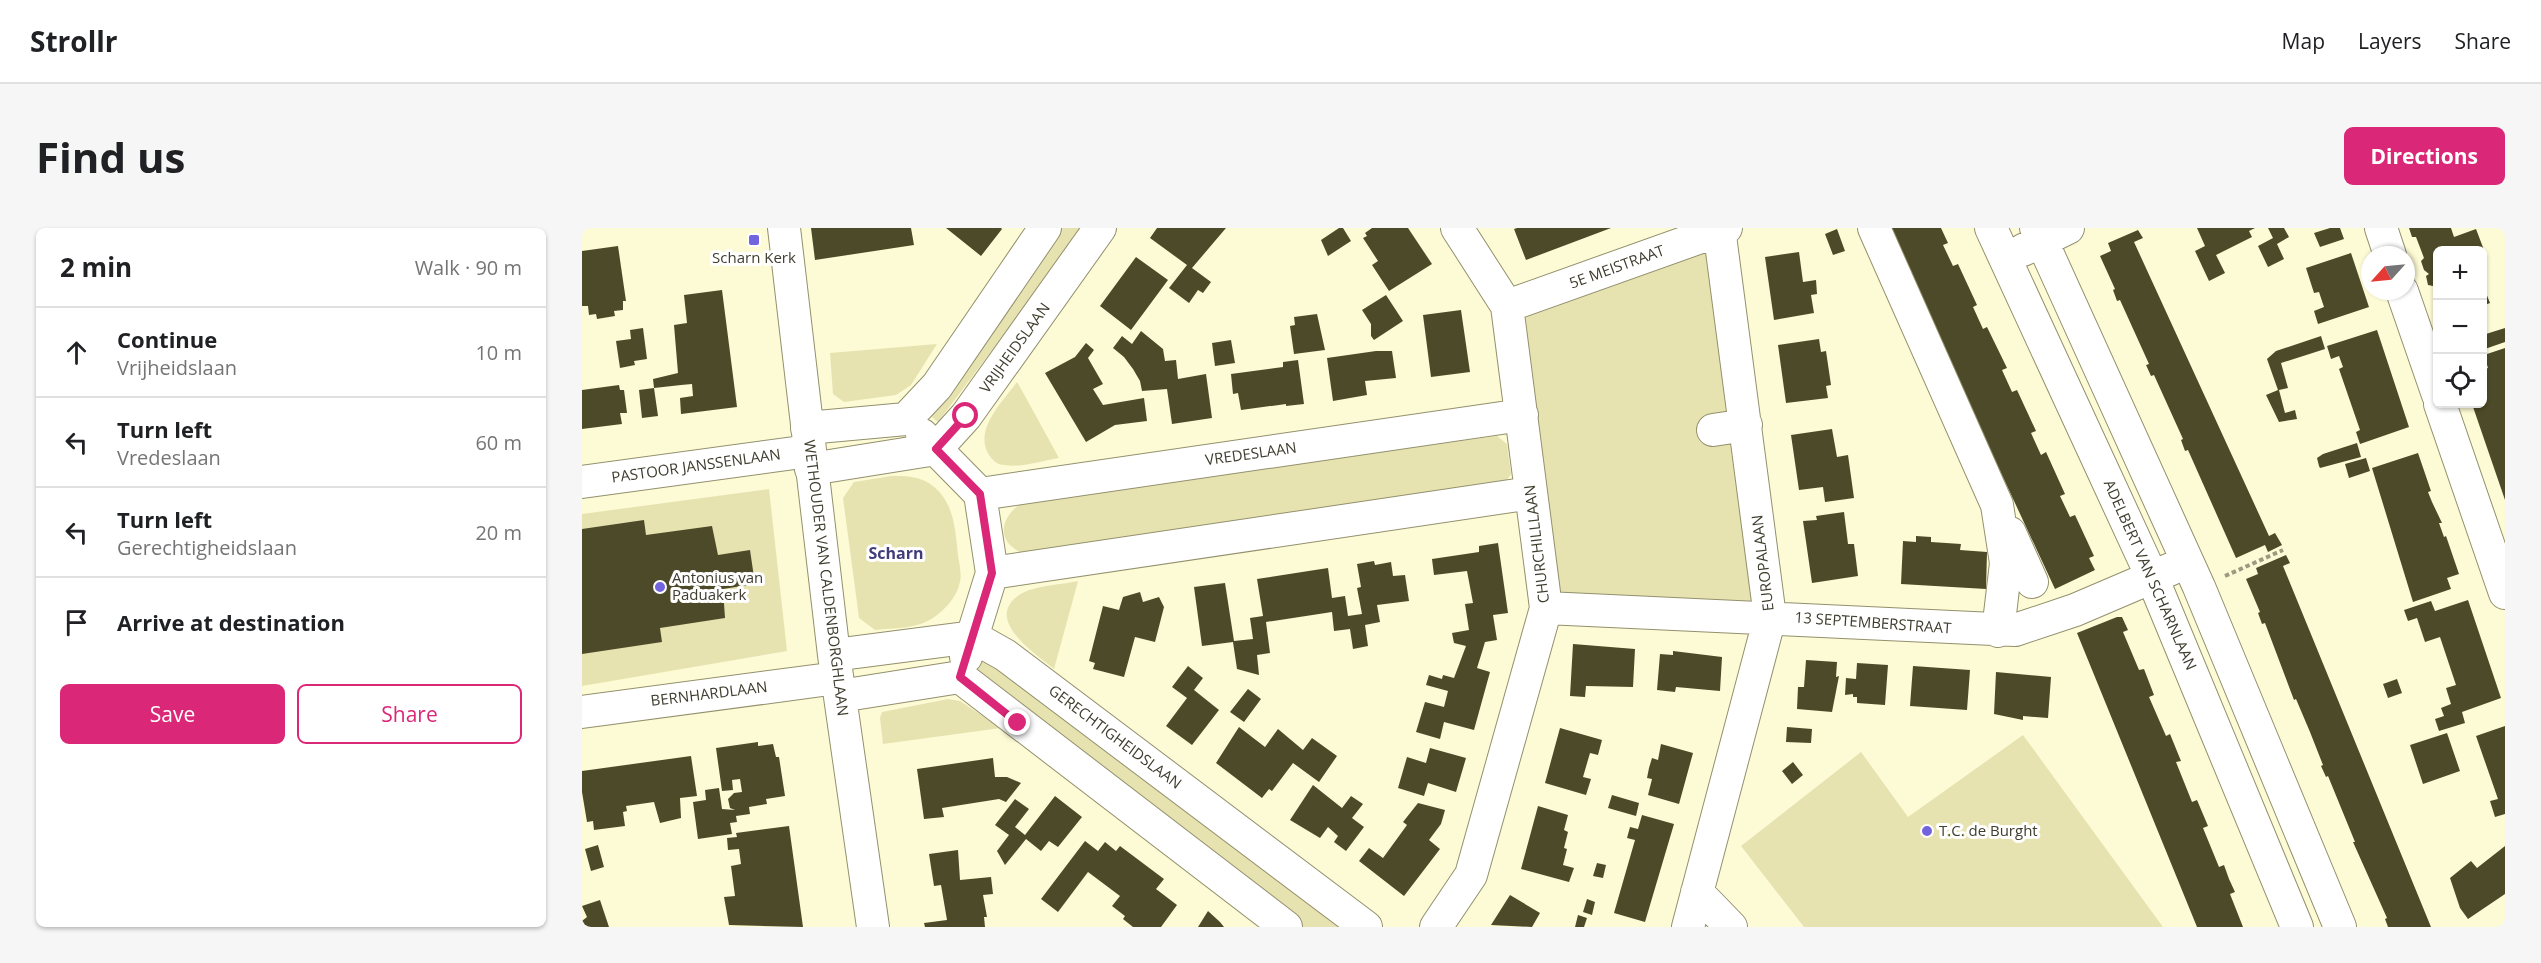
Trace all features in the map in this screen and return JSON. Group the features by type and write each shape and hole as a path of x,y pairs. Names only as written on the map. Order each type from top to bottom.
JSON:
{"street":[{"name":"WETHOUDER VAN CALDENBORGHLAAN","path":"784,228 837,676 873,927"},
{"path":"809,449 906,419 937,386 1045,228"},
{"name":"VRIJHEIDSLAAN","path":"936,449 966,416 1100,228"},
{"name":"CHURCHILLLAAN","path":"1436,927 1471,875 1546,609 1507,306 1457,228"},
{"path":"1874,228 2032,582"},
{"name":"ADELBERT VAN SCHARNLAAN","path":"1991,228 2007,258 2152,577 2297,927"},
{"path":"2381,228 2387,246"},
{"name":"5E MEISTRAAT","path":"1507,306 1722,229"},
{"name":"EUROPALAAN","path":"1688,927 1770,617 1722,229"},
{"path":"2007,258 2049,232 2340,927"},
{"path":"2405,300 2433,381"},
{"path":"2441,408 2505,593"},
{"name":"VREDESLAAN","path":"980,494 1522,415"},
{"path":"906,419 980,494 992,573 960,677"},
{"path":"1713,430 1746,425"},
{"path":"809,449 936,449"},
{"name":"PASTOOR JANSSENLAAN","path":"582,482 809,449"},
{"path":"992,573 1531,494"},
{"path":"1997,505 2006,564 1998,631"},
{"name":"13 SEPTEMBERSTRAAT","path":"1546,609 1770,617 1998,631 2015,630 2048,621 2152,577 2193,574"},
{"path":"837,676 973,637"},
{"name":"GERECHTIGHEIDSLAAN","path":"973,637 1005,655 1366,927"},
{"path":"837,676 960,677 1286,927"},
{"name":"BERNHARDLAAN","path":"582,712 837,676"},
{"path":"1698,892 1731,927"}],"path":[{"path":"2193,574 2283,550"}],"shaded area":[{"path":"1052,228 1084,228 938,422 924,411"},
{"path":"1714,240 1767,612 1550,606 1514,310"},
{"path":"937,344 911,385 896,395 844,402 833,394 830,353"},
{"path":"1017,382 1059,458 1011,466 997,463 989,455 985,445 987,426"},
{"path":"1497,436 1507,444 1511,474 1503,486 1028,555 1017,551 1005,538 1005,523 1015,508 1023,502"},
{"path":"891,476 923,480 943,496 952,514 961,579 953,598 933,618 912,626 875,630 859,618 843,498 854,482"},
{"path":"769,489 787,651 582,686 582,514"},
{"path":"1078,581 1054,669 1016,636 1007,615 1009,605 1019,595 1032,589"},
{"path":"988,657 1357,927 1297,927 977,675 975,668 982,659"},
{"path":"948,699 960,701 1001,728 883,744 880,718 882,712"},
{"name":"T.C. de Burght","path":"2023,735 2163,927 1804,927 1741,846 1861,752 1908,817"}],"building":[{"path":"811,228 911,228 914,245 815,260"},
{"path":"946,228 1001,228 1002,229 981,256"},
{"path":"1157,228 1226,228 1192,268 1211,282 1203,293 1198,290 1189,303 1169,288 1187,265 1150,238"},
{"path":"1339,228 1343,228 1351,241 1328,256 1321,240"},
{"path":"1372,228 1408,228 1432,264 1389,291 1372,265 1378,261 1363,238 1367,236 1365,233"},
{"path":"1517,228 1611,228 1526,260 1514,229"},
{"path":"1887,228 1941,228 1948,243 1943,245 1953,266 1958,264 1977,305 1973,307 1983,329 1987,327 2007,368 2002,370 2012,392 2017,390 2036,431 2031,433 2041,455 2046,452 2065,494 2060,496 2070,517 2075,515 2094,556 2089,558 2095,570 2055,589"},
{"path":"2197,228 2255,228 2249,231 2252,237 2216,255 2225,273 2209,281 2195,251 2205,246"},
{"path":"2268,228 2284,228 2289,237 2277,244 2284,259 2268,267 2258,246 2273,238"},
{"path":"2330,228 2340,228 2344,239 2320,247 2314,233"},
{"path":"2409,228 2451,228 2454,237 2476,229 2482,246 2433,246 2433,286 2428,285 2426,276 2429,274 2424,270 2421,261 2424,258 2416,237 2412,237"},
{"path":"1837,229 1845,251 1833,255 1825,234"},
{"path":"2138,230 2143,238 2134,242 2269,536 2275,533 2282,545 2268,552 2265,545 2236,558 2188,450 2185,451 2181,440 2183,439 2154,375 2151,376 2146,365 2149,364 2120,300 2117,301 2113,290 2115,289 2100,256 2111,251 2108,243"},
{"path":"618,246 626,301 623,301 623,310 614,311 615,316 597,319 596,314 589,315 588,306 582,306 582,251"},
{"path":"1799,252 1803,282 1816,280 1817,294 1811,295 1814,313 1774,320 1765,257"},
{"path":"2351,253 2361,283 2361,300 2367,300 2369,307 2318,324 2314,311 2324,307 2319,292 2314,293 2306,268"},
{"path":"1136,257 1168,280 1131,330 1100,306"},
{"path":"722,290 737,407 681,414 680,398 693,396 692,384 654,388 653,379 678,373 674,325 687,323 684,295"},
{"path":"1386,295 1403,321 1374,340 1371,336 1371,324 1362,310"},
{"path":"1461,310 1470,372 1431,377 1423,315"},
{"path":"1317,314 1325,350 1294,354 1290,326 1295,325 1294,317"},
{"path":"643,328 647,359 634,361 635,365 620,368 616,341 631,339 630,330"},
{"path":"2505,328 2505,342 2487,348 2487,334"},
{"path":"2377,330 2409,427 2360,444 2356,432 2360,430 2339,369 2343,367 2339,356 2331,359 2327,346"},
{"path":"1141,331 1163,349 1165,361 1176,360 1178,379 1206,374 1212,418 1172,424 1167,389 1142,391 1140,381 1133,369 1113,348 1122,336 1132,344"},
{"path":"2321,336 2325,349 2281,363 2288,388 2279,390 2285,413 2295,410 2297,419 2279,422 2266,395 2278,390 2267,359 2276,351"},
{"path":"1819,339 1821,352 1826,351 1831,385 1826,386 1828,398 1786,403 1778,345"},
{"path":"1231,340 1235,363 1215,366 1212,343"},
{"path":"1086,343 1094,350 1088,358 1103,384 1093,389 1103,405 1144,398 1147,421 1115,425 1086,442 1045,373 1075,357"},
{"path":"2505,348 2505,500 2473,408 2487,408 2487,354"},
{"path":"1392,351 1396,378 1365,381 1367,395 1333,401 1327,358"},
{"path":"1298,360 1304,404 1241,410 1238,393 1233,394 1231,374 1283,367 1283,362"},
{"path":"619,385 620,390 624,390 627,413 620,413 622,424 582,429 582,390"},
{"path":"654,388 658,416 642,418 639,390"},
{"path":"1832,429 1837,457 1848,455 1854,498 1825,502 1823,487 1799,490 1791,435"},
{"path":"2357,443 2361,457 2320,468 2317,458"},
{"path":"2418,453 2431,491 2428,492 2442,523 2439,523 2459,574 2447,578 2451,589 2413,602 2372,468"},
{"path":"2366,458 2370,471 2349,478 2345,464"},
{"path":"1844,512 1848,544 1854,544 1858,576 1812,583 1803,521 1817,520 1816,516"},
{"name":"Antonius van Paduakerk","path":"644,520 646,535 712,526 718,555 750,550 755,584 723,589 725,618 660,628 662,642 582,654 582,529"},
{"path":"1916,536 1931,537 1931,542 1961,544 1960,550 1987,552 1986,589 1901,584 1903,541 1916,542"},
{"path":"1498,543 1508,613 1493,615 1497,640 1485,642 1477,668 1490,672 1474,730 1444,722 1440,739 1416,732 1425,702 1444,707 1448,691 1426,685 1429,675 1442,679 1443,675 1454,678 1466,646 1454,643 1452,633 1469,630 1465,604 1473,603 1467,571 1434,575 1432,559 1479,552 1479,546"},
{"path":"2286,555 2290,563 2283,566 2431,927 2388,927 2385,919 2387,918 2353,842 2355,842 2328,776 2326,777 2321,766 2323,765 2296,699 2294,700 2265,623 2262,624 2258,613 2260,612 2246,579 2258,574 2256,568"},
{"path":"1374,561 1375,565 1391,562 1393,576 1405,575 1409,601 1377,605 1380,622 1365,625 1368,646 1353,649 1350,629 1334,631 1332,612 1266,622 1270,653 1257,655 1259,675 1237,669 1233,642 1202,646 1194,587 1225,583 1234,641 1253,639 1250,618 1263,616 1257,579 1328,568 1332,598 1345,596 1348,616 1362,614 1357,588 1361,587 1357,564"},
{"path":"1140,592 1143,602 1159,597 1164,607 1155,642 1135,637 1124,677 1093,669 1095,663 1089,661 1103,606 1119,610 1123,597"},
{"path":"2468,600 2501,698 2462,712 2465,723 2439,731 2435,719 2444,716 2441,708 2451,704 2446,688 2456,685 2440,637 2425,642 2417,618 2408,621 2404,610 2431,601 2435,611"},
{"path":"2122,617 2128,630 2123,632 2139,670 2144,669 2154,695 2149,697 2166,736 2170,734 2181,761 2176,762 2192,802 2197,800 2208,826 2203,828 2219,867 2224,865 2235,892 2230,894 2243,927 2197,927 2077,633"},
{"path":"1573,644 1635,649 1633,687 1586,686 1585,697 1570,696"},
{"path":"1673,651 1722,657 1720,691 1676,687 1675,692 1657,690 1660,654 1673,655"},
{"path":"1806,660 1837,662 1836,677 1839,676 1832,712 1797,709 1798,687 1804,687"},
{"path":"1857,663 1888,665 1885,705 1857,703 1857,697 1853,697 1853,694 1845,695 1846,678 1856,679"},
{"path":"1188,666 1203,678 1194,690 1219,710 1192,745 1166,726 1187,698 1172,687"},
{"path":"1913,666 1970,670 1967,710 1910,706"},
{"path":"1996,672 2051,677 2048,718 2023,716 2023,720 1994,714"},
{"path":"2397,679 2402,693 2388,698 2383,684"},
{"path":"1248,689 1261,699 1244,722 1230,712"},
{"path":"2505,726 2505,814 2495,817 2490,801 2498,799 2476,736"},
{"path":"1239,727 1265,747 1278,729 1303,750 1312,738 1337,756 1319,782 1293,763 1272,791 1269,789 1262,798 1216,763"},
{"path":"1787,727 1812,729 1811,743 1786,742"},
{"path":"1560,728 1602,740 1598,755 1590,753 1583,777 1591,779 1586,795 1545,783"},
{"path":"2447,733 2460,771 2423,784 2410,745"},
{"path":"758,742 758,746 773,744 776,757 779,757 785,796 766,799 767,804 749,807 750,814 736,816 737,822 730,823 732,834 698,839 693,802 706,800 705,790 719,788 722,809 735,810 730,808 728,799 734,793 742,792 740,779 732,780 733,790 722,791 716,748"},
{"path":"1661,744 1693,753 1679,804 1648,795 1652,779 1647,778 1649,768 1652,758 1658,760"},
{"path":"1430,748 1466,758 1456,792 1428,783 1424,796 1398,788 1407,757 1426,763"},
{"path":"691,756 697,796 680,798 681,818 660,823 654,802 626,806 627,811 623,812 625,826 594,830 593,821 587,822 582,792 582,771"},
{"path":"993,758 995,777 1007,777 1021,783 1006,802 999,799 942,808 944,817 924,819 917,769"},
{"path":"1793,762 1803,775 1792,784 1782,771"},
{"path":"1313,785 1342,808 1351,796 1363,804 1352,818 1364,827 1346,851 1334,842 1338,836 1328,827 1320,838 1290,820"},
{"path":"1612,795 1639,803 1636,816 1608,808"},
{"path":"1055,796 1082,817 1058,847 1049,841 1041,851 1026,839 1005,865 997,851 1009,835 995,825 1015,799 1029,809 1015,827 1025,835"},
{"path":"1418,803 1445,810 1441,824 1429,840 1440,849 1404,896 1359,861 1369,848 1383,858 1407,825 1403,822"},
{"path":"1538,806 1568,815 1564,830 1568,832 1563,865 1574,868 1569,882 1521,869"},
{"path":"1642,815 1674,824 1645,922 1614,913 1635,840 1627,838 1630,827 1638,829"},
{"path":"789,826 803,927 729,925 724,897 735,896 731,866 741,864 739,849 728,850 727,838 737,837 736,833"},
{"path":"1085,841 1098,851 1105,842 1116,851 1120,846 1164,879 1156,889 1177,905 1161,927 1133,927 1123,919 1125,916 1112,906 1120,896 1088,872 1058,912 1041,899"},
{"path":"598,845 604,867 591,871 585,849"},
{"path":"2505,846 2505,894 2468,919 2460,908 2450,878 2471,861 2477,868"},
{"path":"958,850 960,880 991,877 993,894 983,895 987,917 984,917 985,927 925,927 924,923 947,920 941,885 934,886 929,854"},
{"path":"1597,863 1606,865 1603,878 1593,876"},
{"path":"1510,895 1540,913 1532,927 1491,925"},
{"path":"1587,899 1595,902 1592,915 1583,912"},
{"path":"600,900 609,927 582,927 582,921 587,917 582,906"},
{"path":"1208,911 1220,922 1224,927 1198,927"},
{"path":"1578,915 1587,918 1584,927 1575,927"}],"place":[{"name":"Scharn Kerk","path":"754,240"},
{"name":"Antonius van Paduakerk","path":"660,587"},
{"name":"T.C. de Burght","path":"1927,831"}],"district":[{"name":"Scharn","path":"896,553"}],"route":[{"path":"966,416 936,449 980,494 992,573 960,677 1018,723"}]}
